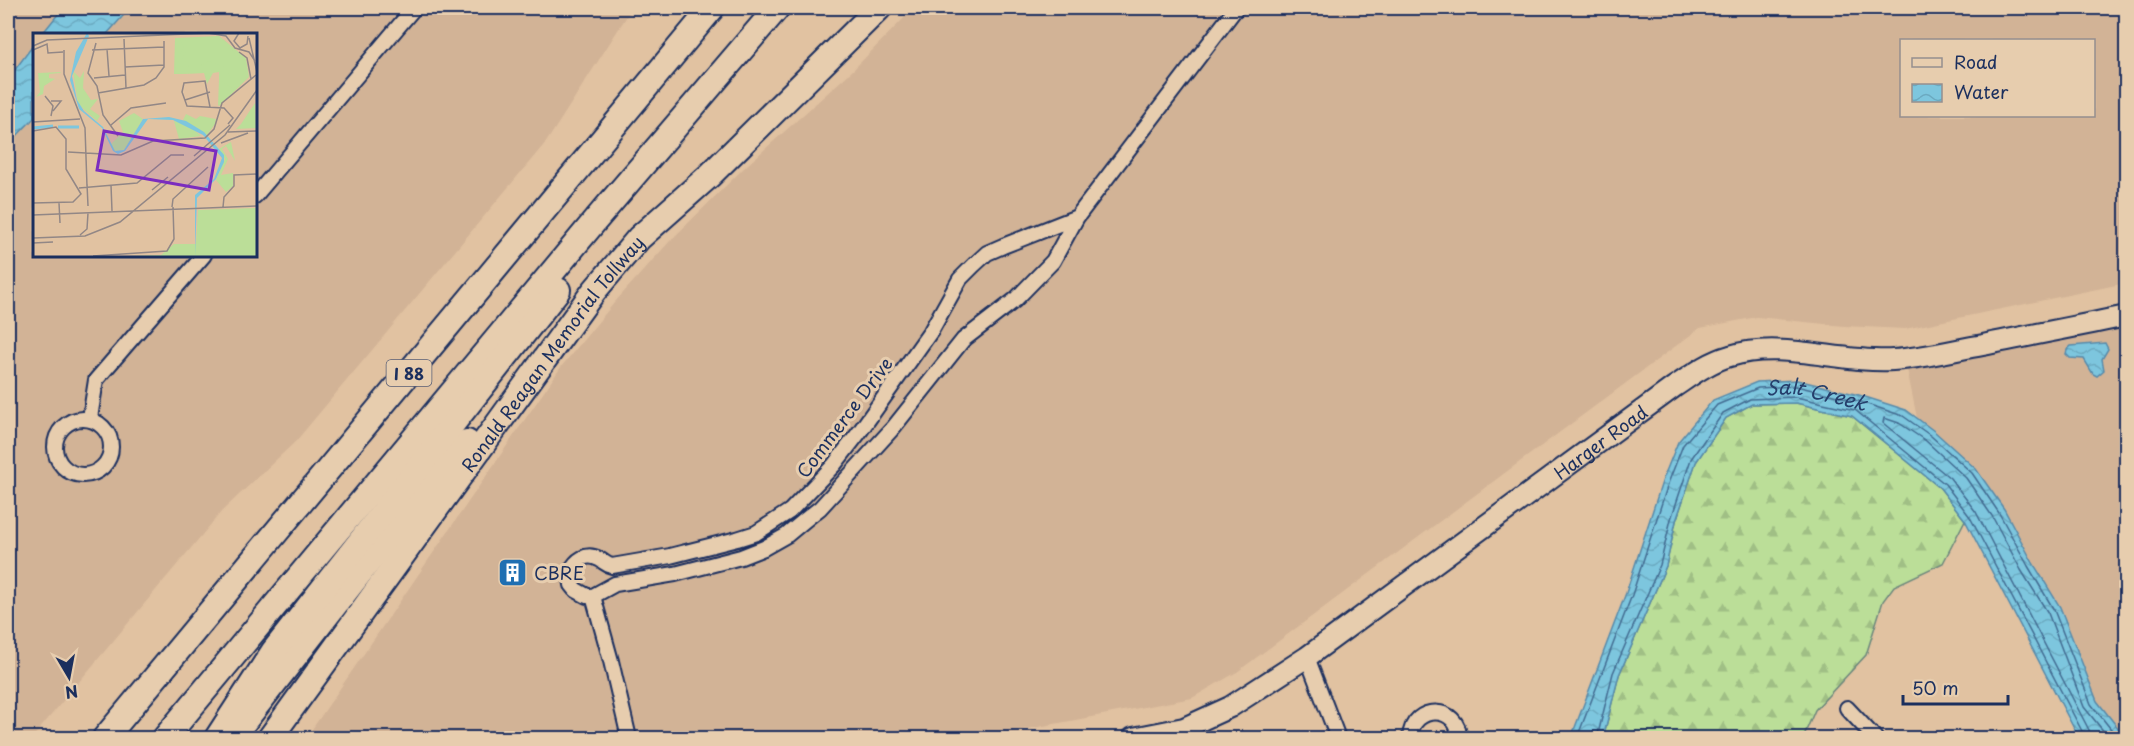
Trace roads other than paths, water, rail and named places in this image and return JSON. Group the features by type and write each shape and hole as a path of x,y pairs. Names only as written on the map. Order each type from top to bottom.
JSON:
{"highway":[{"name":"I 88","path":"105,738 712,8"},
{"name":"I 88","path":"165,738 594,222 777,8"},
{"name":"Ronald Reagan Memorial Tollway","path":"270,738 594,291 639,238 719,167 879,8"},
{"path":"217,738 273,652 571,273 594,222"},
{"path":"232,738 392,532 594,291"}],"street":[{"path":"256,195 414,8"},
{"name":"Commerce Drive","path":"1077,217 987,254 960,279 931,331 858,434 834,465 790,511 756,533 670,556 612,566 607,566 597,558 583,558 573,566 570,572 572,585 581,594 593,596 615,584 675,574 741,557 764,548 787,535 820,508 893,428 963,340 1015,300 1053,261 1077,217 1236,8"},
{"path":"90,418 96,380 203,256"},
{"name":"Harger Road","path":"1133,738 1184,728 1230,707 1307,657 1674,387 1709,364 1750,351 1770,350 1857,360 1894,360 1931,355 2127,316"},
{"path":"90,418 106,431 111,448 110,459 102,470 84,476 70,472 60,465 55,445 59,432 69,422 90,418"},
{"path":"593,596 629,738"},
{"path":"1307,657 1338,738"},
{"path":"1847,708 1875,738"},
{"path":"1410,738 1415,722 1428,713 1437,712 1452,719 1459,738"}],"water":[{"path":"63,8 130,8 108,33 43,33"},
{"path":"33,45 33,119 8,145 8,79"},
{"path":"2105,343 2108,349 2102,359 2104,370 2097,376 2093,374 2084,359 2070,358 2066,354 2071,346"},
{"name":"Salt Creek","path":"1797,380 1859,395 1906,410 1934,431 1976,469 2004,509 2060,607 2097,701 2126,738 2079,738 1965,520 1940,488 1852,416 1796,403 1752,404 1726,418 1696,462 1676,521 1666,566 1619,675 1603,738 1571,738 1626,593 1663,479 1678,442 1713,400 1757,382"}],"place":[{"name":"CBRE","path":"513,572"}]}
